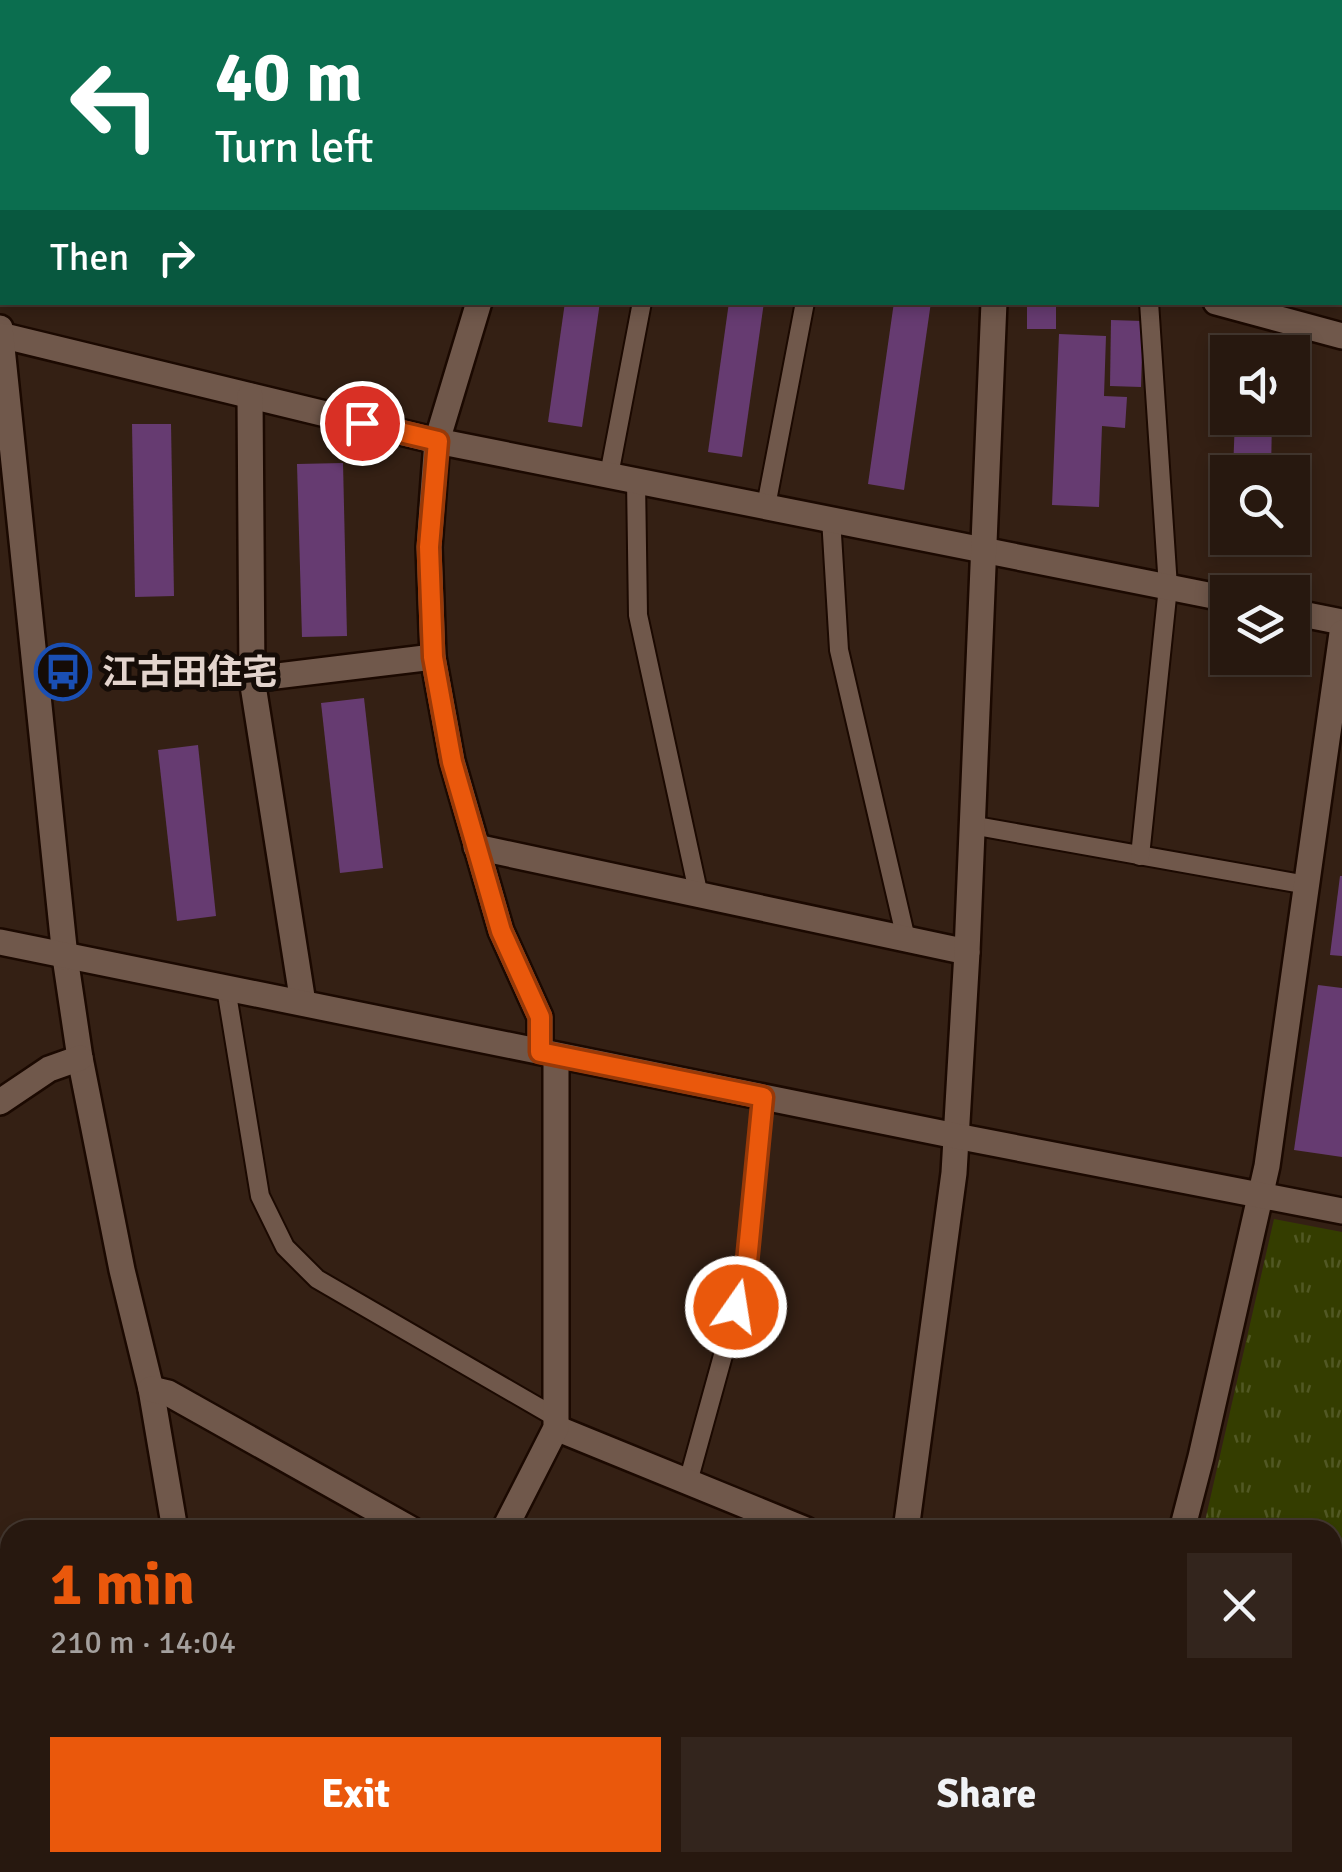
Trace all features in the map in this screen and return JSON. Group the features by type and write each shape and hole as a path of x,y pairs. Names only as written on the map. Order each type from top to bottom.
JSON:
{"street":[{"path":"479,305 438,441 429,547 433,657 452,762 501,931 540,1017 548,1054 557,1423 509,1520"},
{"path":"907,1520 954,1174 994,305"},
{"path":"1227,305 1342,336"},
{"path":"173,1520 151,1389 122,1270 80,1058 0,333 438,441 1210,594"},
{"path":"250,396 252,679 303,1003"},
{"path":"1310,616 1342,622"},
{"path":"1184,1520 1267,1166 1342,633"},
{"path":"252,679 433,657"},
{"path":"476,847 967,952"},
{"path":"0,942 1342,1211"},
{"path":"0,1102 50,1068 80,1058"},
{"path":"151,1389 168,1393 394,1520"},
{"path":"557,1423 781,1520"}],"lane":[{"path":"609,475 641,305"},
{"path":"766,506 804,305"},
{"path":"1140,856 1168,586 1148,305"},
{"path":"636,480 638,615 699,896"},
{"path":"831,518 839,650 906,939"},
{"path":"971,825 1307,885"},
{"path":"226,988 260,1196 285,1247 318,1279 557,1423"},
{"path":"688,1482 746,1272 763,1097"}],"green space":[{"path":"1274,1219 1342,1232 1342,1520 1205,1520"}],"building":[{"path":"565,305 600,305 582,427 548,422"},
{"path":"729,305 764,305 742,457 708,452"},
{"path":"894,305 931,305 904,490 868,484"},
{"path":"1027,305 1056,305 1056,329 1027,329"},
{"path":"1111,320 1143,321 1141,387 1110,386"},
{"path":"1059,334 1106,336 1104,396 1127,397 1125,428 1102,426 1099,507 1052,505"},
{"path":"132,424 171,424 174,596 135,597"},
{"path":"1234,435 1272,435 1271,455 1234,455"},
{"path":"343,463 347,636 302,637 297,464"},
{"path":"364,698 383,868 340,873 321,703"},
{"path":"198,745 216,916 177,921 158,750"},
{"path":"1342,876 1342,956 1330,955"},
{"path":"1318,985 1342,988 1342,1157 1294,1150"}],"place":[{"name":"江古田住宅","path":"63,672"}],"route":[{"path":"362,423 438,441 429,547 433,657 452,762 501,931 540,1017 540,1052 763,1097 746,1272 736,1307"}]}
